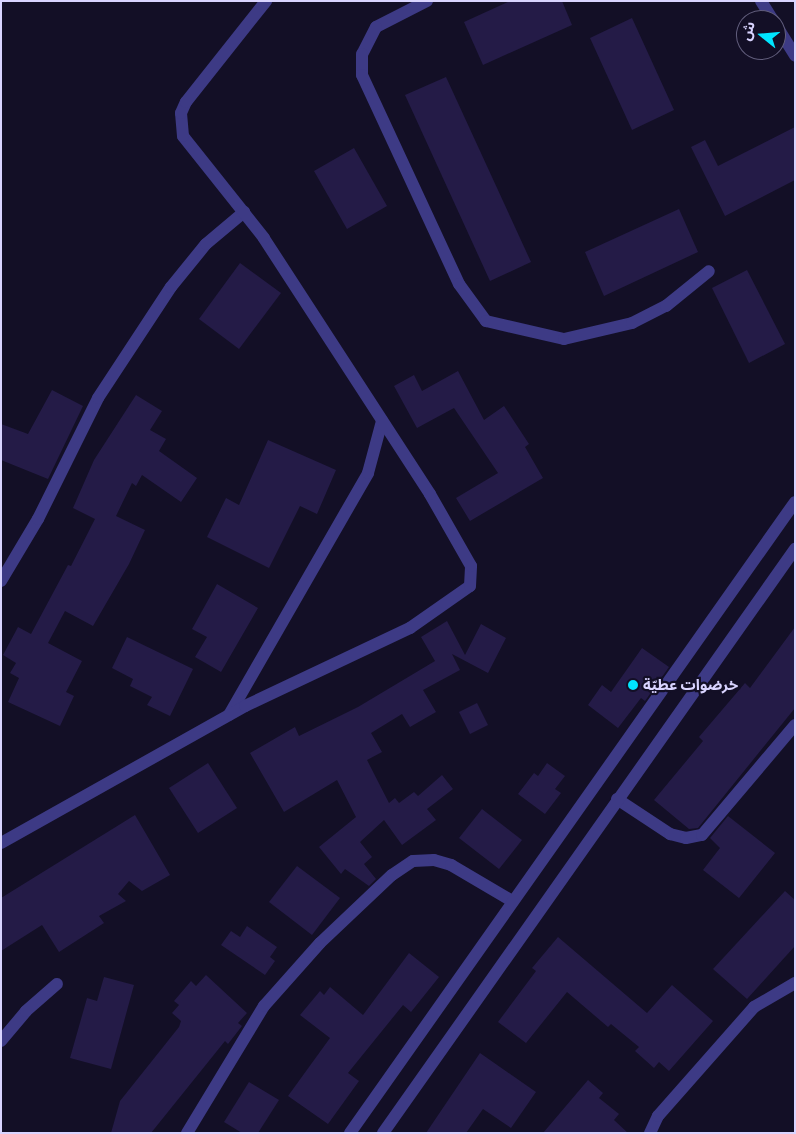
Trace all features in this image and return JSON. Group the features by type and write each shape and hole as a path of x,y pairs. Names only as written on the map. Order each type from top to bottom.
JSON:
{"street":[{"path":"1,843 228,715 410,628 470,586 472,572 467,557 382,420 244,212 190,148 180,127 181,114 266,1"},
{"path":"427,1 376,27 362,54 362,75 459,284 486,321 564,339 640,318 666,306 709,270"},
{"path":"786,42 795,56"},
{"path":"1,581 108,382 171,287 206,244 244,212"},
{"path":"228,715 368,473 382,420"},
{"path":"350,1133 795,502"},
{"path":"383,1133 795,549"},
{"path":"617,799 670,834 686,838 702,835 795,725"},
{"path":"187,1133 264,1006 320,943 392,875 413,861 434,860 451,865 512,901"},
{"path":"650,1133 658,1116 750,1012 795,983"},
{"path":"1,1041 26,1011 57,984"}],"building":[{"path":"510,1 562,1 572,25 483,65 464,22"},
{"path":"632,18 674,110 632,130 590,38"},
{"path":"446,77 531,262 490,281 405,95"},
{"path":"795,127 795,180 725,216 691,147 705,140 718,166"},
{"path":"354,148 387,206 347,229 314,171"},
{"path":"679,209 698,252 604,296 585,252"},
{"path":"240,263 281,293 239,349 199,319"},
{"path":"747,270 785,344 749,363 712,288"},
{"path":"458,371 484,420 504,406 529,444 525,447 543,478 470,521 456,498 498,473 454,408 417,428 394,386 414,375 422,391"},
{"path":"52,390 83,406 48,479 1,460 1,424 28,434"},
{"path":"136,395 162,411 150,430 166,439 159,451 197,478 181,502 142,475 136,486 132,483 116,516 145,530 129,564 93,626 65,611 48,643 82,661 66,692 74,696 60,726 8,702 19,678 10,673 16,663 3,655 18,627 31,634 68,565 71,566 95,519 73,508 94,460"},
{"path":"268,440 336,470 317,514 300,506 269,568 207,537 226,498 239,505"},
{"path":"217,584 258,608 221,672 195,657 207,637 192,629"},
{"path":"447,621 465,655 481,624 506,638 488,673 452,654 460,670 423,690 436,712 410,727 402,714 371,733 382,752 367,760 389,803 395,798 399,803 414,792 418,796 442,775 453,789 427,809 436,820 402,845 384,820 360,842 372,857 364,864 376,879 369,886 345,869 341,874 319,847 356,817 337,780 284,812 250,753 295,727 299,736 358,707 435,661 421,637"},
{"path":"795,627 795,708 698,828 689,829 654,800 703,741 699,737 745,683 750,688"},
{"path":"127,637 193,669 170,716 147,705 152,697 130,686 133,679 112,668"},
{"path":"642,648 669,667 645,701 641,698 618,728 588,705 602,685 611,692"},
{"path":"477,703 488,725 470,734 459,712"},
{"path":"208,763 237,808 198,833 169,788"},
{"path":"547,763 565,776 555,789 561,793 545,814 518,794 534,773 538,776"},
{"path":"482,809 522,840 499,869 459,838"},
{"path":"135,815 170,875 142,891 129,881 118,894 126,901 99,916 104,923 59,952 42,925 1,951 1,898"},
{"path":"728,816 775,853 739,898 703,870 720,848 710,838"},
{"path":"297,866 340,898 312,935 269,902"},
{"path":"785,891 795,900 795,946 747,999 713,969"},
{"path":"247,926 277,947 270,957 275,961 265,975 221,945 231,931 240,937"},
{"path":"558,937 647,1013 672,985 713,1021 669,1071 659,1062 654,1068 635,1051 639,1047 611,1024 608,1027 567,992 526,1043 498,1022 536,971 532,968"},
{"path":"409,953 439,977 411,1012 403,1005 348,1073 359,1081 328,1124 288,1096 330,1038 300,1015 320,991 324,995 330,987 363,1015"},
{"path":"206,975 247,1013 238,1023 242,1026 228,1044 225,1041 151,1133 111,1133 120,1101 179,1027 181,1021 172,1013 179,1005 174,1001 191,981 196,986"},
{"path":"104,977 134,985 111,1069 70,1058 87,998 97,1001"},
{"path":"480,1053 536,1092 511,1128 483,1109 466,1133 426,1133"},
{"path":"588,1080 603,1093 599,1098 619,1114 614,1120 628,1133 543,1133"},
{"path":"249,1082 279,1100 258,1133 242,1133 224,1122"}],"place":[{"name":"خرضوات عطيّة","path":"633,685"}]}
